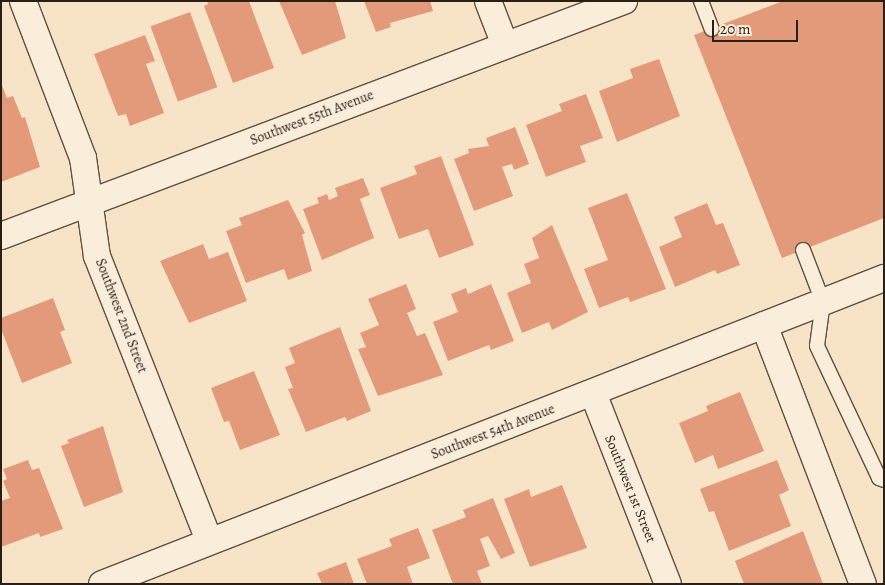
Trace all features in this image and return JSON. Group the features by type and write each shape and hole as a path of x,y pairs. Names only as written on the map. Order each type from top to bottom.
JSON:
{"street":[{"name":"Southwest 2nd Street","path":"23,1 83,158 98,256 209,541"},
{"path":"488,1 505,45"},
{"name":"Southwest 55th Avenue","path":"1,236 624,1"},
{"name":"Southwest 54th Avenue","path":"102,584 884,278"},
{"path":"764,325 863,584"},
{"name":"Southwest 1st Street","path":"593,393 668,584"}],"lane":[{"path":"701,1 712,29"},
{"path":"803,250 823,302 817,346 880,478 884,480"}],"building":[{"path":"207,1 249,1 274,68 233,83 204,6 208,4"},
{"path":"279,1 335,1 346,38 302,55"},
{"path":"364,1 430,1 433,11 390,23 391,27 376,32"},
{"path":"783,1 883,1 884,218 782,258 694,35"},
{"path":"190,12 217,87 178,102 151,26"},
{"path":"145,35 155,61 146,64 164,113 130,126 126,114 118,116 94,54"},
{"path":"659,59 680,116 617,142 599,91 633,78 630,69"},
{"path":"1,83 7,98 13,96 22,118 25,117 40,167 1,182"},
{"path":"586,94 603,138 580,146 586,162 546,177 526,125 562,111 559,104"},
{"path":"515,127 529,164 514,170 512,164 502,167 513,196 474,211 454,159 469,153 468,149 489,146 486,138"},
{"path":"441,156 474,245 439,258 428,229 399,239 380,188 417,174 414,166"},
{"path":"363,178 370,195 360,199 374,238 322,260 303,209 319,203 317,198 327,194 329,200 338,196 335,188"},
{"path":"627,193 666,289 630,302 628,297 599,308 584,269 608,260 588,208"},
{"path":"288,200 305,233 302,235 312,271 288,280 284,269 246,283 226,231 242,225 239,218"},
{"path":"707,203 716,225 723,223 740,265 717,274 715,270 675,287 659,247 682,237 674,217"},
{"path":"552,225 588,312 552,330 549,322 522,333 507,293 531,283 524,264 539,258 532,238"},
{"path":"203,244 209,259 228,252 247,301 189,323 160,261"},
{"path":"406,284 416,309 407,313 417,336 425,333 443,375 378,396 358,349 366,347 360,333 379,325 368,299"},
{"path":"491,284 514,341 491,350 489,345 448,361 433,322 458,312 451,294 466,288 468,294"},
{"path":"53,298 65,330 60,332 72,363 22,383 1,329 1,318"},
{"path":"340,327 371,411 347,421 345,417 306,432 288,389 293,388 285,367 295,363 289,348"},
{"path":"254,371 280,435 240,450 229,421 224,422 211,388"},
{"path":"740,392 764,451 718,469 713,455 695,463 679,423 708,411 706,406"},
{"path":"103,426 123,492 84,507 61,446 69,443 67,440"},
{"path":"28,460 32,470 39,468 63,529 40,537 39,533 1,547 1,501 10,498 3,481 7,479 3,469"},
{"path":"777,460 789,490 779,495 791,526 729,551 714,511 709,512 700,489"},
{"path":"562,485 587,548 530,567 504,499 529,489 531,497"},
{"path":"493,498 515,553 501,559 488,536 480,539 490,566 477,571 482,584 453,584 432,530 466,517 463,510"},
{"path":"418,528 430,558 407,567 413,584 367,584 357,559 392,546 389,539"},
{"path":"803,531 823,584 744,584 735,561"},
{"path":"346,562 354,584 322,584 317,573"}]}
